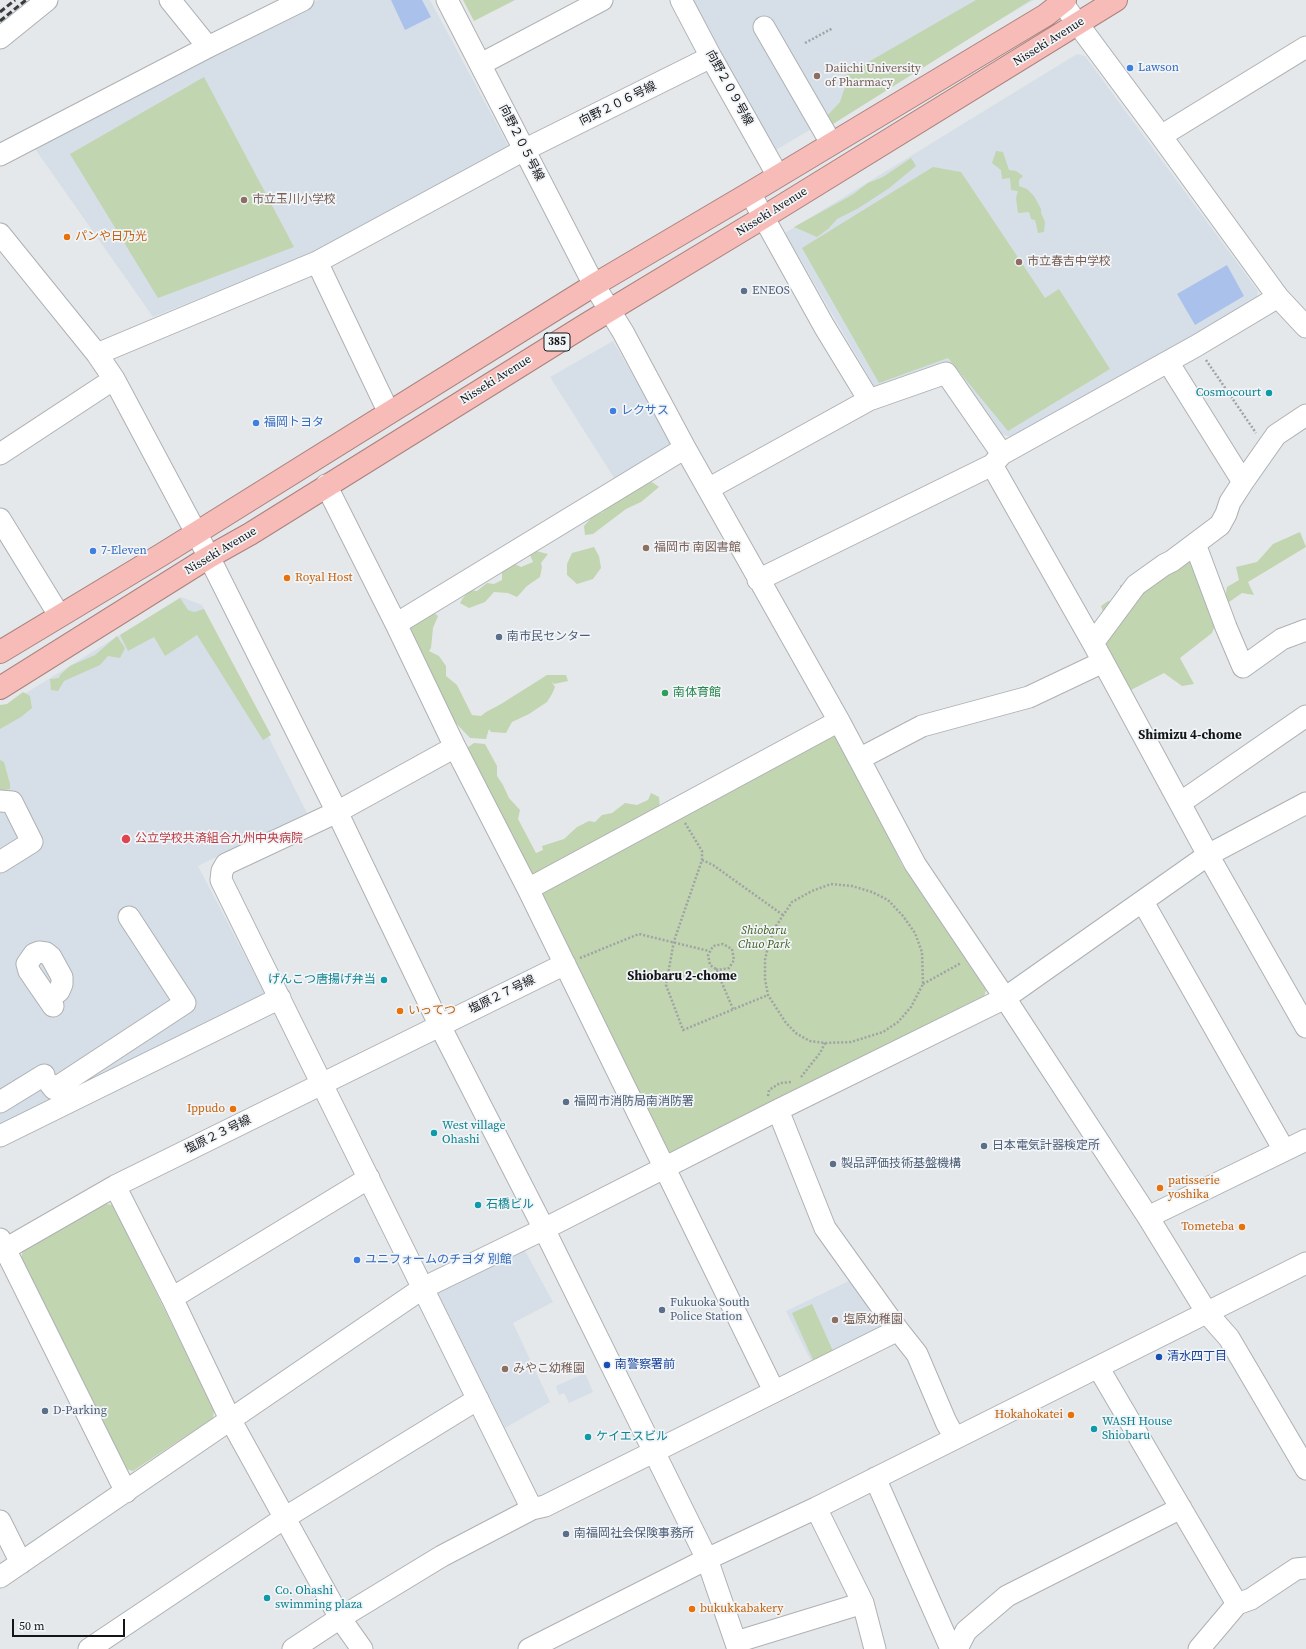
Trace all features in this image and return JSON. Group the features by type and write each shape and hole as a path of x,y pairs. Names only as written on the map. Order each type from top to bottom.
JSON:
{"highway":[{"name":"Nisseki Avenue","path":"0,688 209,556 250,534 326,485 1116,0"},
{"name":"Nisseki Avenue","path":"0,652 195,533 594,285 1046,15 1062,1"}],"street":[{"path":"0,38 47,0"},
{"path":"170,0 208,47"},
{"name":"向野２０５号線","path":"448,0 594,285 610,310 758,580 839,721 915,864 1005,998 1148,1218 1207,1313 1229,1338 1306,1469"},
{"path":"481,64 602,0"},
{"name":"向野２０９号線","path":"681,0 711,57 778,176"},
{"path":"1062,1 1077,25 1161,136 1278,297 1303,319"},
{"path":"0,154 296,2"},
{"path":"764,27 831,143"},
{"path":"1161,136 1306,47"},
{"name":"向野２０６号線","path":"97,354 317,262 524,150 711,57"},
{"path":"750,193 824,326 869,400"},
{"path":"0,234 97,354 114,380 195,533 209,556 337,812 440,1026 544,1229 707,1559 737,1646 863,1603"},
{"path":"317,262 389,413"},
{"path":"758,580 997,460 1196,346 1278,297"},
{"path":"1168,362 1243,482"},
{"path":"708,489 869,400 946,373 997,460 1103,662 1208,855 1306,1027"},
{"path":"0,454 114,380"},
{"path":"1093,643 1136,585 1220,525 1230,502 1276,435 1306,415"},
{"path":"396,624 685,448"},
{"path":"326,485 396,624 455,747 528,889 774,1391"},
{"path":"0,519 59,615"},
{"path":"1195,544 1226,627 1243,667 1282,639 1306,630"},
{"path":"859,759 922,726 1029,697 1103,662"},
{"path":"1180,803 1306,716"},
{"path":"528,889 839,721"},
{"path":"455,747 337,812 226,864 222,872 221,880 532,1509"},
{"path":"0,801 12,802 32,842 0,862"},
{"path":"0,1577 423,1288 1005,998 1208,855 1306,803"},
{"path":"1143,902 1284,1150"},
{"path":"0,1102 47,1080 54,1089 88,1061 185,1004 129,917"},
{"name":"塩原２７号線","path":"440,1026 565,964"},
{"path":"0,1136 280,998"},
{"name":"塩原２３号線","path":"2,1247 115,1186 440,1026"},
{"path":"776,1111 824,1228 917,1354 946,1422 955,1438"},
{"path":"1148,1218 1306,1140"},
{"path":"172,1298 369,1178"},
{"path":"115,1186 172,1298 230,1419 340,1618 362,1649"},
{"path":"2,1247 126,1492"},
{"path":"529,1649 707,1559 816,1508 1306,1263"},
{"path":"294,1649 340,1618 442,1556 532,1509 545,1506 898,1330"},
{"path":"1098,1367 1237,1604"},
{"path":"89,1649 286,1518 478,1399"},
{"path":"875,1478 951,1649"},
{"path":"816,1508 863,1603 875,1649"},
{"path":"957,1649 966,1631 1007,1596 1181,1508"},
{"path":"0,1521 21,1563"},
{"path":"1199,1649 1237,1604 1251,1599 1296,1569 1306,1568"}],"path":[{"path":"805,43 833,28"},
{"path":"1196,346 1266,448"},
{"path":"680,806 685,824 702,851 702,860 674,942 666,985 683,1030 768,995"},
{"path":"702,860 713,864 783,915"},
{"path":"831,884 852,886 872,892 888,900 903,916 915,933 922,952 923,984 912,1007 898,1022 883,1032 851,1042 825,1043 810,1040 797,1034 786,1023 768,995 765,979 765,960 769,942 783,915 792,902 812,891 831,884"},
{"path":"565,964 639,934 709,951"},
{"path":"723,944 732,949 734,960 728,968 716,969 710,965 708,955 709,951 713,946 723,944"},
{"path":"923,984 976,955"},
{"path":"716,969 733,1009"},
{"path":"776,1111 768,1095 769,1090 780,1083 792,1082 803,1076 820,1053 825,1043"}],"shaded area":[{"name":"市立玉川小学校","path":"318,0 430,0 511,151 323,249 153,317 33,146"},
{"name":"Daiichi University of Pharmacy","path":"689,0 1034,0 772,152"},
{"name":"市立春吉中学校","path":"1077,54 1085,56 1258,291 1257,299 1015,438 1001,434 947,363 877,391 785,233"},
{"name":"レクサス","path":"613,341 673,445 616,481 550,377"},
{"name":"公立学校共済組合九州中央病院","path":"181,597 202,605 307,813 198,866 265,994 0,1128 0,709"},
{"name":"みやこ幼稚園","path":"523,1247 553,1302 513,1323 550,1402 505,1428 437,1294 441,1289"},
{"name":"塩原幼稚園","path":"853,1279 886,1330 812,1363 786,1311"},
{"path":"585,1373 593,1392 569,1403 564,1393 559,1395 556,1386"}],"green space":[{"path":"463,0 515,0 474,21"},
{"path":"976,0 1031,0 833,124 828,115 840,102 846,84 844,76"},
{"path":"204,77 294,247 158,298 70,154"},
{"path":"996,151 1003,152 1009,170 1016,171 1023,176 1019,180 1019,186 1027,189 1034,196 1041,209 1045,222 1044,232 1038,233 1035,220 1031,219 1029,212 1018,213 1016,198 1018,191 1011,190 1010,178 1002,179 1001,170 992,163"},
{"path":"911,158 916,166 888,189 857,209 837,219 828,229 817,237 794,227 852,195 868,183 883,177"},
{"path":"933,167 961,172 1045,298 1059,289 1110,369 1008,431 948,358 879,383 802,248"},
{"path":"652,482 659,487 641,502 626,509 593,534 585,535 584,526 593,516 603,512 608,505 618,501 621,497 635,488"},
{"path":"1300,532 1306,547 1248,582 1254,595 1242,593 1222,607 1212,633 1180,658 1194,684 1182,686 1164,673 1131,690 1120,686 1102,668 1105,617 1101,606 1108,601 1117,602 1127,592 1120,589 1120,585 1129,585 1196,548 1225,597 1227,587 1239,580 1236,567 1257,562 1273,544"},
{"path":"594,547 599,556 601,568 593,579 577,584 567,575 567,564 572,553"},
{"path":"536,551 548,554 541,563 542,567 540,577 527,586 517,597 508,593 494,592 485,602 469,608 460,603 470,590 477,591 487,583 494,584 502,580 502,571 513,563 521,567 533,562 530,555"},
{"path":"180,598 188,610 194,612 204,609 271,735 263,740 197,635 165,656 154,637 128,651 120,635"},
{"path":"433,612 438,616 433,628 431,648 429,651 439,656 446,666 446,676 457,685 472,715 481,716 547,675 566,675 568,681 554,684 551,681 555,687 547,702 529,714 512,722 506,733 491,732 489,729 486,739 470,738 454,721 410,631 412,624"},
{"path":"117,636 125,648 120,658 108,656 100,665 64,681 58,691 51,690 50,679 59,678 60,675 70,666 95,655"},
{"path":"23,692 30,696 32,708 21,717 0,729 0,705 7,704"},
{"name":"Shiobaru Chuo Park","path":"834,735 902,865 986,990 984,997 676,1153 666,1151 539,895"},
{"path":"474,743 485,744 497,766 497,776 509,798 520,810 518,819 536,853 543,850 542,846 564,839 577,827 589,821 595,822 602,815 612,813 625,803 637,805 648,800 651,793 659,797 660,808 536,875 529,872 467,748"},
{"path":"0,760 4,762 10,789 0,791"},
{"path":"105,1204 113,1205 214,1410 213,1418 133,1471 126,1469 21,1258 23,1250"},
{"path":"812,1304 833,1351 813,1360 792,1313"}],"water":[{"path":"391,0 422,0 431,17 405,30"},
{"path":"1227,265 1244,296 1195,325 1177,294"}],"railway":[{"path":"0,12 15,0"},
{"path":"0,21 26,0"}],"place":[{"name":"Lawson","path":"1130,68"},
{"name":"Daiichi University of Pharmacy","path":"817,76"},
{"name":"市立玉川小学校","path":"244,200"},
{"name":"パンや日乃光","path":"67,237"},
{"name":"市立春吉中学校","path":"1019,262"},
{"name":"ENEOS","path":"744,291"},
{"name":"Cosmocourt","path":"1269,393"},
{"name":"レクサス","path":"613,411"},
{"name":"福岡トヨタ","path":"256,423"},
{"name":"福岡市 南図書館","path":"646,548"},
{"name":"7-Eleven","path":"93,551"},
{"name":"Royal Host","path":"287,578"},
{"name":"南市民センター","path":"499,637"},
{"name":"南体育館","path":"665,693"},
{"name":"公立学校共済組合九州中央病院","path":"126,839"},
{"name":"げんこつ唐揚げ弁当","path":"384,980"},
{"name":"いってつ","path":"400,1011"},
{"name":"福岡市消防局南消防署","path":"566,1102"},
{"name":"Ippudo","path":"233,1109"},
{"name":"West village Ohashi","path":"434,1133"},
{"name":"日本電気計器検定所","path":"984,1146"},
{"name":"製品評価技術基盤機構","path":"833,1164"},
{"name":"patisserie yoshika","path":"1160,1188"},
{"name":"石橋ビル","path":"478,1205"},
{"name":"Tometeba","path":"1242,1227"},
{"name":"ユニフォームのチヨダ 別館","path":"357,1260"},
{"name":"Fukuoka South Police Station","path":"662,1310"},
{"name":"塩原幼稚園","path":"835,1320"},
{"name":"清水四丁目","path":"1159,1357"},
{"name":"南警察署前","path":"607,1365"},
{"name":"みやこ幼稚園","path":"505,1369"},
{"name":"D-Parking","path":"45,1411"},
{"name":"Hokahokatei","path":"1071,1415"},
{"name":"WASH House Shiobaru","path":"1094,1429"},
{"name":"ケイエスビル","path":"588,1437"},
{"name":"南福岡社会保険事務所","path":"566,1534"},
{"name":"Co. Ohashi swimming plaza","path":"267,1598"},
{"name":"bukukkabakery","path":"692,1609"}],"district":[{"name":"Shimizu 4-chome","path":"1190,736"},
{"name":"Shiobaru 2-chome","path":"682,977"}]}
